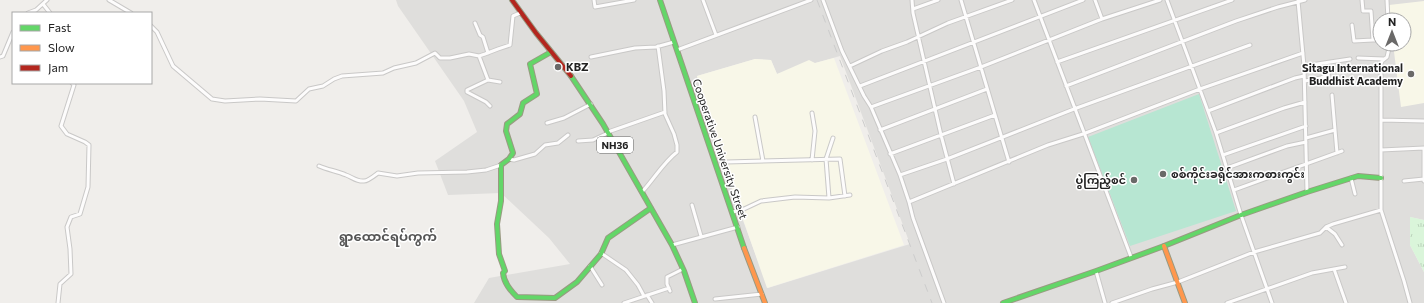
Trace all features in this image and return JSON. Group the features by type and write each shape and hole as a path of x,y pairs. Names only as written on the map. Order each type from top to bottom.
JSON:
{"main road":[{"name":"NH36","path":"512,0 551,52 576,82 608,132 672,245 683,269 695,303"},
{"name":"Cooperative University Street","path":"660,0 765,303"},
{"path":"551,52 530,64 537,94 523,103 520,114 507,124 506,131 513,153 509,159 501,165 501,201 497,224 499,254 505,271 503,273 503,279 517,297 555,298 577,282 601,253 608,238 651,208"},
{"path":"1003,303 1096,271 1241,215 1307,192 1358,176 1381,178"},
{"path":"1164,246 1186,303"}],"street":[{"path":"31,12 36,10 47,0"},
{"path":"109,0 129,12"},
{"path":"594,0 595,7 634,0"},
{"path":"703,0 716,35"},
{"path":"677,50 811,0"},
{"path":"823,0 842,51 871,107 900,175 913,218 944,303"},
{"path":"912,0 924,62 954,184"},
{"path":"914,9 938,0"},
{"path":"961,0 1009,162"},
{"path":"850,66 882,51 1012,0"},
{"path":"1034,0 1083,134 1131,257"},
{"path":"860,86 1083,0"},
{"path":"1095,0 1102,19"},
{"path":"871,107 981,67 1102,19 1160,0"},
{"path":"1167,0 1216,133 1241,215 1272,303"},
{"path":"1057,62 1232,0"},
{"path":"1066,86 1265,11 1305,0"},
{"path":"1362,0 1363,11 1371,11 1372,26"},
{"path":"1387,0 1388,12"},
{"path":"1298,1 1305,81 1307,192"},
{"path":"43,4 49,12"},
{"path":"152,27 157,32 173,66 212,99 225,101 260,99 296,101 309,89 323,86 342,76 383,72 416,63 435,53 440,58 450,58 469,54 479,56 510,45 513,16 520,12"},
{"path":"475,23 480,35 483,37 488,53"},
{"path":"1352,25 1354,41 1372,40"},
{"path":"0,57 3,56 12,34"},
{"path":"591,57 674,42"},
{"path":"900,175 947,159 1074,109 1250,45"},
{"path":"642,192 652,182 667,160 677,152 674,134 665,112 664,91 658,46"},
{"path":"1389,52 1388,57 1384,59 1381,64 1381,210 1398,260 1410,303"},
{"path":"909,202 1048,145 1083,134 1200,89 1303,53"},
{"path":"479,56 488,80"},
{"path":"1358,58 1384,59"},
{"path":"1304,66 1350,59"},
{"path":"1305,81 1321,78 1328,75 1329,72"},
{"path":"1208,111 1295,78 1304,76"},
{"path":"490,106 486,102 467,92 467,90 488,80 500,82"},
{"path":"58,303 60,284 71,274 67,227 71,217 80,214 88,187 89,145 66,134 61,126 74,85 73,84"},
{"path":"880,130 987,89"},
{"path":"1332,95 1337,153"},
{"path":"1216,133 1284,108 1305,102"},
{"path":"548,123 564,118 591,104"},
{"path":"578,141 593,140 608,132 665,112"},
{"path":"812,113 815,131 812,160"},
{"path":"890,154 995,115"},
{"path":"755,117 762,161"},
{"path":"1381,120 1424,121"},
{"path":"1223,155 1306,126"},
{"path":"1227,168 1335,130"},
{"path":"509,159 514,160 535,154 545,145 558,143 568,136"},
{"path":"829,198 826,159 833,138"},
{"path":"1381,150 1424,148 1424,180 1404,181"},
{"path":"1234,190 1342,152"},
{"path":"726,162 840,159 845,196"},
{"path":"319,166 347,175 352,179 365,181 378,173 397,176 418,173 467,172 486,170 501,165"},
{"path":"1351,178 1355,194"},
{"path":"733,212 744,209 762,200 795,197 829,198 850,195"},
{"path":"692,205 701,236"},
{"path":"1112,303 1152,289 1178,282 1254,252 1320,232 1326,227 1381,210"},
{"path":"672,245 738,227"},
{"path":"1326,227 1336,234 1342,245"},
{"path":"601,253 626,270 652,303"},
{"path":"590,266 602,284"},
{"path":"1228,303 1312,273 1345,267"},
{"path":"624,303 646,295 670,289 667,277 683,269"},
{"path":"1334,269 1346,303"},
{"path":"1096,271 1105,303"},
{"path":"715,299 762,294"}],"shaded area":[{"path":"396,0 1424,0 1424,220 1410,217 1410,245 1424,272 1424,303 474,303 489,278 570,264 549,238 501,193 448,195 435,161 477,132 464,101 398,6","holes":["840,56 910,244 768,288 738,207 707,116 697,76 755,59 771,60 777,74"]},
{"name":"Sitagu International Buddhist Academy","path":"1424,1 1424,103 1401,107 1394,52 1412,52 1412,12 1389,12 1389,5"},
{"path":"834,58 904,245 767,288 707,116 697,76 755,59 771,60 777,74 809,60 815,63"}],"green space":[{"name":"စစ်ကိုင်းခရိုင်အားကစားကွင်း","path":"1199,94 1236,211 1130,246 1088,137"},
{"path":"1410,217 1424,220 1424,272 1410,245"}],"railway":[{"path":"817,0 932,303"}],"traffic: fast":[{"path":"660,0 744,248"},
{"path":"551,52 530,64 537,94 523,103 520,114 507,124 506,131 513,153 509,159 501,165 501,201 497,224 499,254 505,271 503,273 504,277 508,286 517,297 555,298 577,282 601,254 608,238 651,208"},
{"path":"571,76 603,124 672,245 684,271 695,303"},
{"path":"1003,303 1096,271 1241,215 1307,192 1358,176 1381,178"}],"traffic: slow":[{"path":"1164,246 1185,303"},
{"path":"744,248 765,303"}],"traffic: jam":[{"path":"512,0 536,33 571,76"}],"place":[{"name":"KBZ","path":"558,67"},
{"name":"Sitagu International Buddhist Academy","path":"1411,74"},
{"name":"စစ်ကိုင်းခရိုင်အားကစားကွင်း","path":"1163,174"},
{"name":"ပွဲကြည့်စင်","path":"1134,180"}],"district":[{"name":"ရွာထောင်ရပ်ကွက်","path":"388,236"}]}
